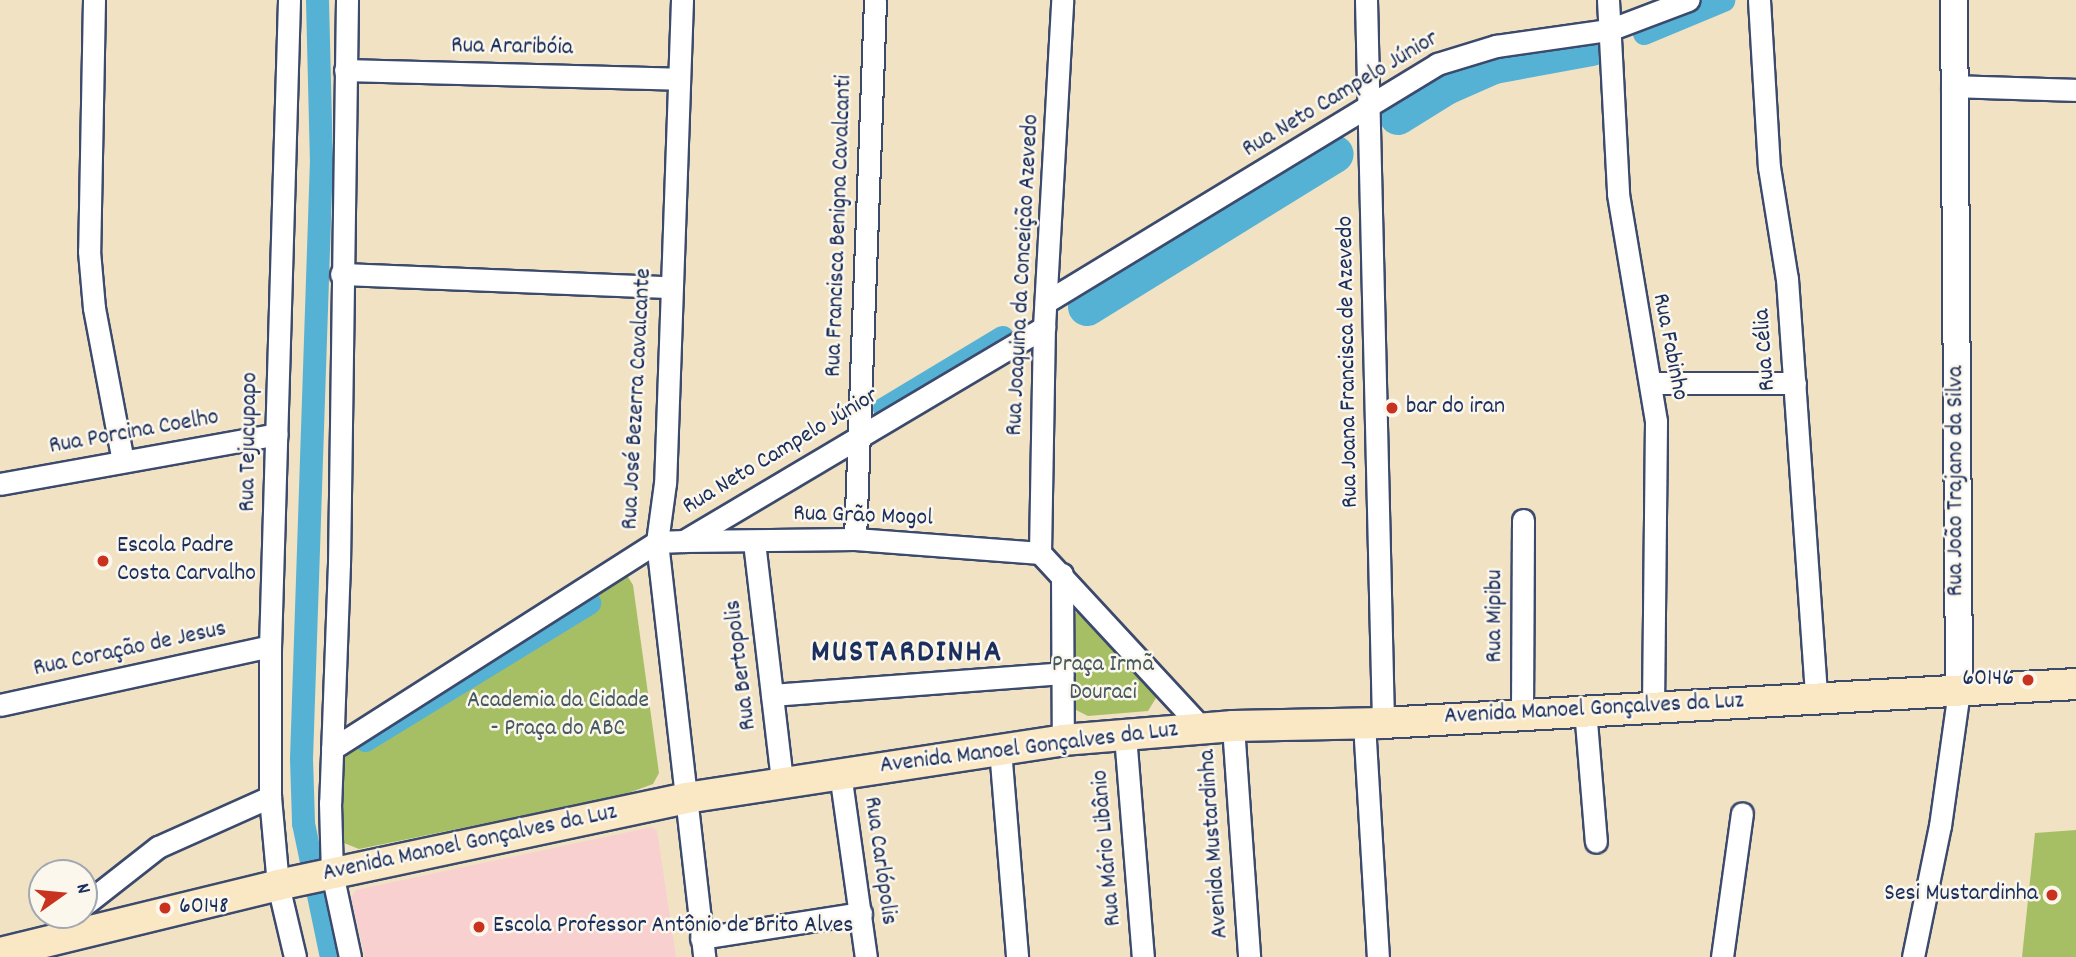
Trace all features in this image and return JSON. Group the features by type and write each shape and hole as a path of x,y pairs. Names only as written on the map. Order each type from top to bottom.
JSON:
{"main road":[{"name":"Avenida Manoel Gonçalves da Luz","path":"0,953 44,940 283,884 686,798 1063,740 1233,726 1373,723 1653,705 2076,684"}],"street":[{"path":"94,0 89,251 94,308 123,461"},
{"name":"Rua Tejucupapo","path":"289,0 270,646 270,797 295,957"},
{"path":"347,0 341,274 340,563 329,874 350,957"},
{"name":"Rua José Bezerra Cavalcante","path":"682,0 665,483 657,542 702,948"},
{"name":"Rua Francisca Benigna Cavalcanti","path":"855,539 875,0"},
{"name":"Rua Joaquina da Conceição Azevedo","path":"1040,553 1044,327 1062,0"},
{"name":"Rua Joana Francisca de Azevedo","path":"1366,0 1378,957"},
{"name":"Rua Fabinho","path":"1608,0 1618,194 1628,272 1652,383 1656,422 1653,705"},
{"name":"Rua Neto Campelo Júnior","path":"1046,302 1437,64 1465,53 1609,30 1688,0"},
{"name":"Rua Célia","path":"1759,0 1769,167 1787,279 1816,697"},
{"name":"Rua João Trajano da Silva","path":"1913,957 1940,826 1959,690 1952,86 1954,0"},
{"name":"Rua Araribóia","path":"345,70 678,79"},
{"path":"1952,86 2076,90"},
{"path":"341,274 670,287"},
{"name":"Rua Neto Campelo Júnior","path":"657,542 684,541 1044,327"},
{"path":"1652,383 1795,383"},
{"name":"Rua Porcina Coelho","path":"0,484 277,434"},
{"name":"Rua Mipibu","path":"1522,713 1523,520"},
{"name":"Rua Grão Mogol","path":"684,541 855,539 1040,553"},
{"path":"332,749 657,542"},
{"name":"Rua Bertopolis","path":"754,542 782,782"},
{"name":"Avenida Mustardinha","path":"1040,553 1203,729"},
{"path":"1062,574 1063,740"},
{"name":"Rua Coração de Jesus","path":"0,705 270,646"},
{"path":"772,695 1062,673"},
{"path":"1585,709 1596,842"},
{"name":"Avenida Mustardinha","path":"1233,726 1249,957"},
{"name":"Rua Mário Libânio","path":"1125,735 1143,957"},
{"path":"999,749 1017,957"},
{"name":"Rua Carlópolis","path":"840,773 866,957"},
{"path":"98,894 158,847 270,797"},
{"path":"1722,957 1742,813"},
{"path":"702,948 861,912"},
{"path":"44,940 57,929"}],"shaded area":[{"name":"Escola Professor Antônio de Brito Alves","path":"652,827 657,831 676,957 365,957 351,898 356,890"}],"green space":[{"name":"Academia da Cidade - Praça do ABC","path":"616,575 628,577 633,585 659,773 653,784 620,796 359,849 344,843 340,762 355,740"},
{"name":"Praça Irmã Douraci","path":"1081,611 1153,686 1156,698 1148,711 1088,716 1074,709 1071,615"},
{"name":"Sesi Mustardinha","path":"2076,830 2076,957 2022,957 2035,833"}],"waterway":[{"path":"317,0 321,159 301,758 303,823 331,957"},
{"path":"1644,33 1723,0"},
{"path":"1398,116 1446,86 1494,65 1591,47"},
{"path":"1087,307 1335,154"},
{"path":"884,408 1002,337"},
{"path":"365,740 589,603"}],"place":[{"name":"bar do iran","path":"1392,408"},
{"name":"Escola Padre Costa Carvalho","path":"103,561"},
{"name":"60146","path":"2028,680"},
{"name":"Sesi Mustardinha","path":"2052,895"},
{"name":"60148","path":"165,908"},
{"name":"Escola Professor Antônio de Brito Alves","path":"479,927"}],"district":[{"name":"MUSTARDINHA","path":"907,654"}]}
